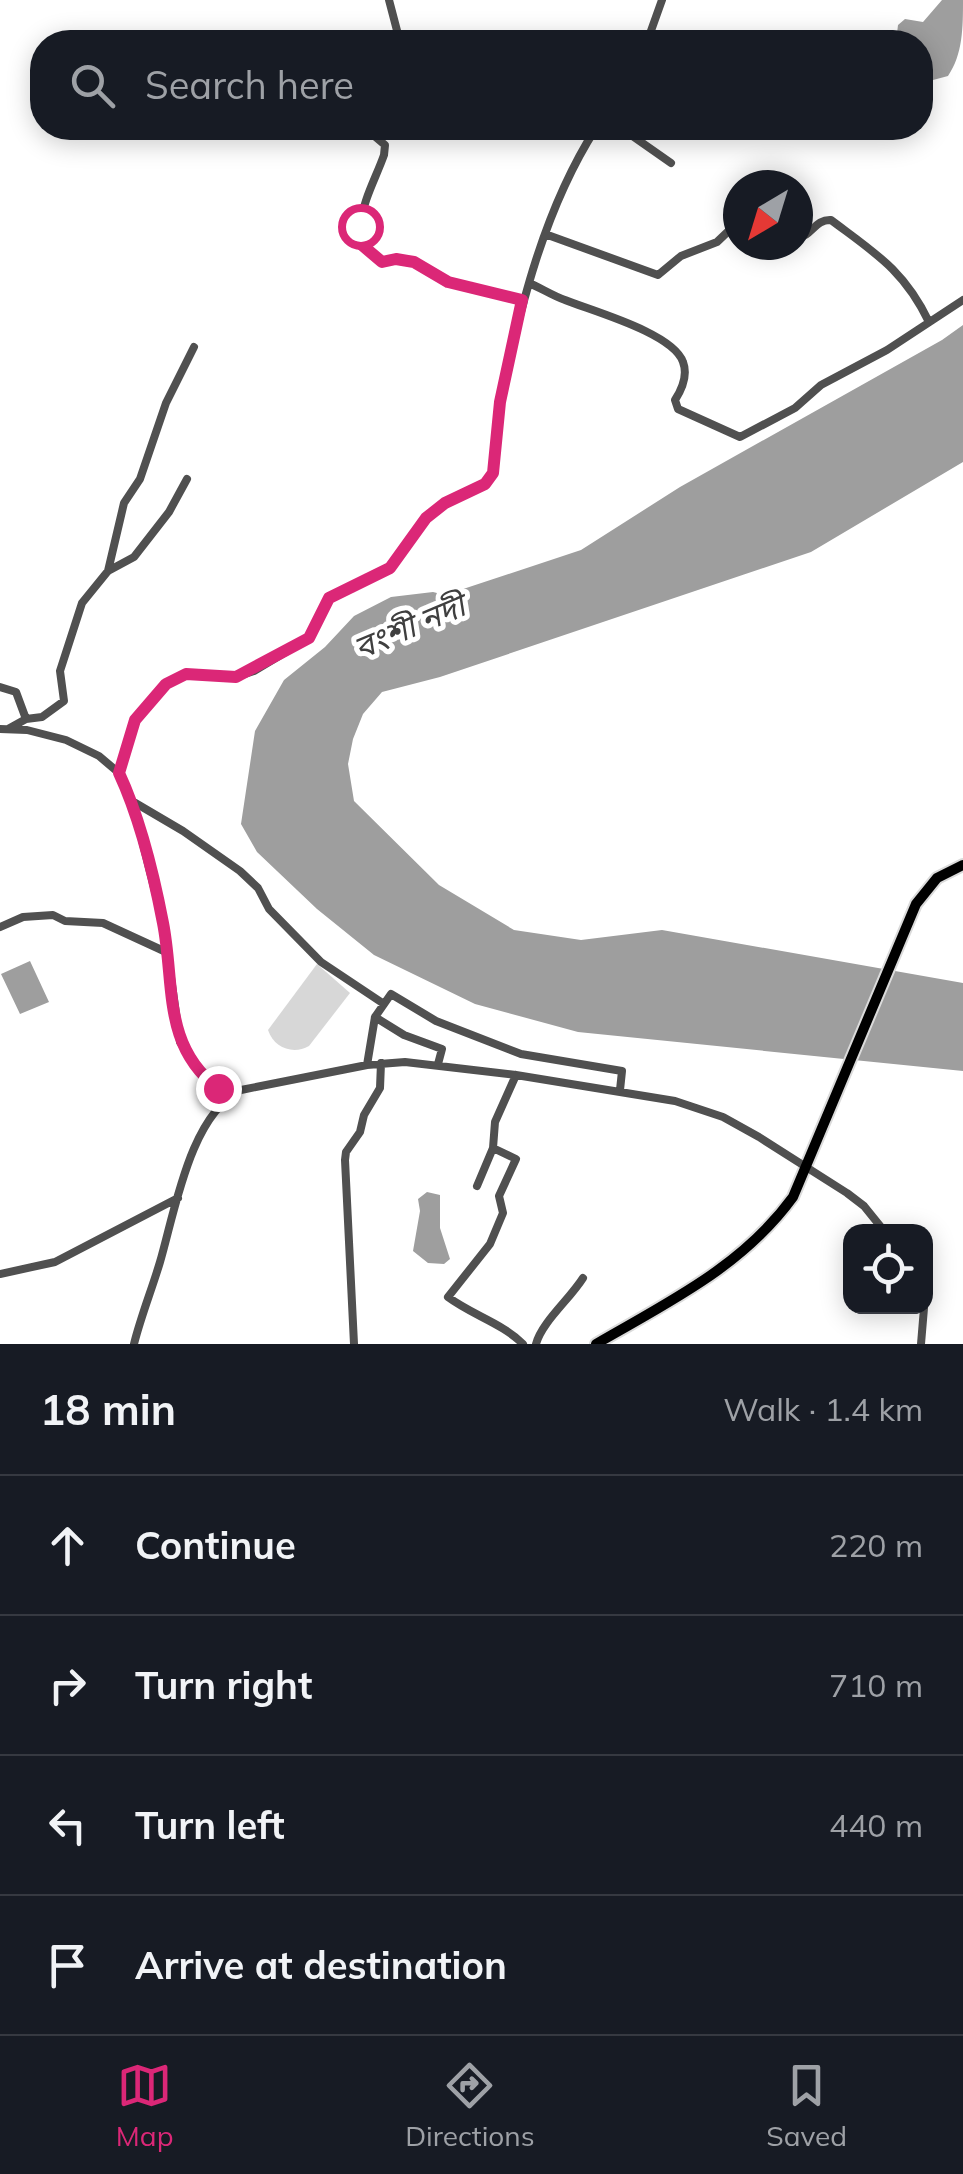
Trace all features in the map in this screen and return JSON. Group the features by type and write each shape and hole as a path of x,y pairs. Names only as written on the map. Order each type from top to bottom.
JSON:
{"main road":[{"path":"596,1344 718,1273 751,1246 792,1197 900,935 916,904 937,878 963,865"}],"street":[{"path":"388,0 397,30"},
{"path":"651,30 662,0"},
{"path":"379,140 385,145 384,156 360,226 362,245 382,262 414,262 448,282 522,300"},
{"path":"119,773 135,720 166,684 186,674 236,677 309,638 329,598 390,568 426,518 445,503 488,481 493,473 500,402 522,300 572,166 588,140"},
{"path":"638,140 670,163"},
{"path":"813,227 818,222 831,220 887,260 907,284 929,322"},
{"path":"545,234 658,276 681,256 723,236"},
{"path":"529,283 598,310 676,349 685,368 683,385 675,400 678,410 740,437 795,408 822,385 887,350 963,300"},
{"path":"108,571 124,503 140,479 166,403 194,348"},
{"path":"4,729 42,717 64,702 60,683 65,650 82,603 108,571 134,557 169,512 187,479"},
{"path":"0,687 16,692 26,719"},
{"path":"4,729 27,730 66,740 99,756 119,773 132,802 164,927 180,1042 204,1077 227,1097"},
{"path":"132,802 183,830 240,871 258,888 269,909 321,962 384,1004"},
{"path":"0,927 23,917 53,914 65,921 103,923 166,952"},
{"path":"366,1065 375,1017 392,994 456,1030 536,1058 622,1070 620,1090"},
{"path":"375,1017 404,1035 442,1049 438,1064"},
{"path":"354,1344 345,1160 380,1088 382,1063"},
{"path":"134,1344 202,1132 227,1097 241,1090 366,1065 438,1064 675,1101 723,1118 864,1206 879,1224"},
{"path":"477,1186 492,1148 495,1122 516,1074"},
{"path":"492,1148 516,1160 498,1196 503,1213 490,1244 448,1297 523,1344"},
{"path":"0,1274 56,1262 178,1198"},
{"path":"536,1344 543,1326 583,1278"},
{"path":"921,1344 925,1314"}],"shaded area":[{"path":"317,964 350,993 309,1046 285,1048 268,1030"}],"water":[{"path":"942,0 963,0 961,40 948,76 933,80 933,30 897,30 905,19 923,22"},
{"name":"বংশী নদী","path":"963,325 963,462 811,552 440,677 382,692 363,714 348,764 354,801 439,885 514,930 581,940 662,930 963,983 963,1071 578,1032 475,1004 374,955 317,909 257,852 241,824 255,731 284,680 325,647 354,616 391,597 433,592 445,595 581,550 680,487"},
{"path":"30,961 49,1002 20,1014 1,974"},
{"path":"427,1192 440,1195 440,1228 450,1259 444,1264 428,1263 413,1251 420,1211 418,1199"}],"route":[{"path":"218,1088 204,1077 180,1042 164,927 152,874 132,802 119,773 135,720 166,684 186,674 236,677 309,638 329,598 390,568 426,518 492,477 500,402 522,300 448,282 414,262 382,262 362,245 360,226"}]}
